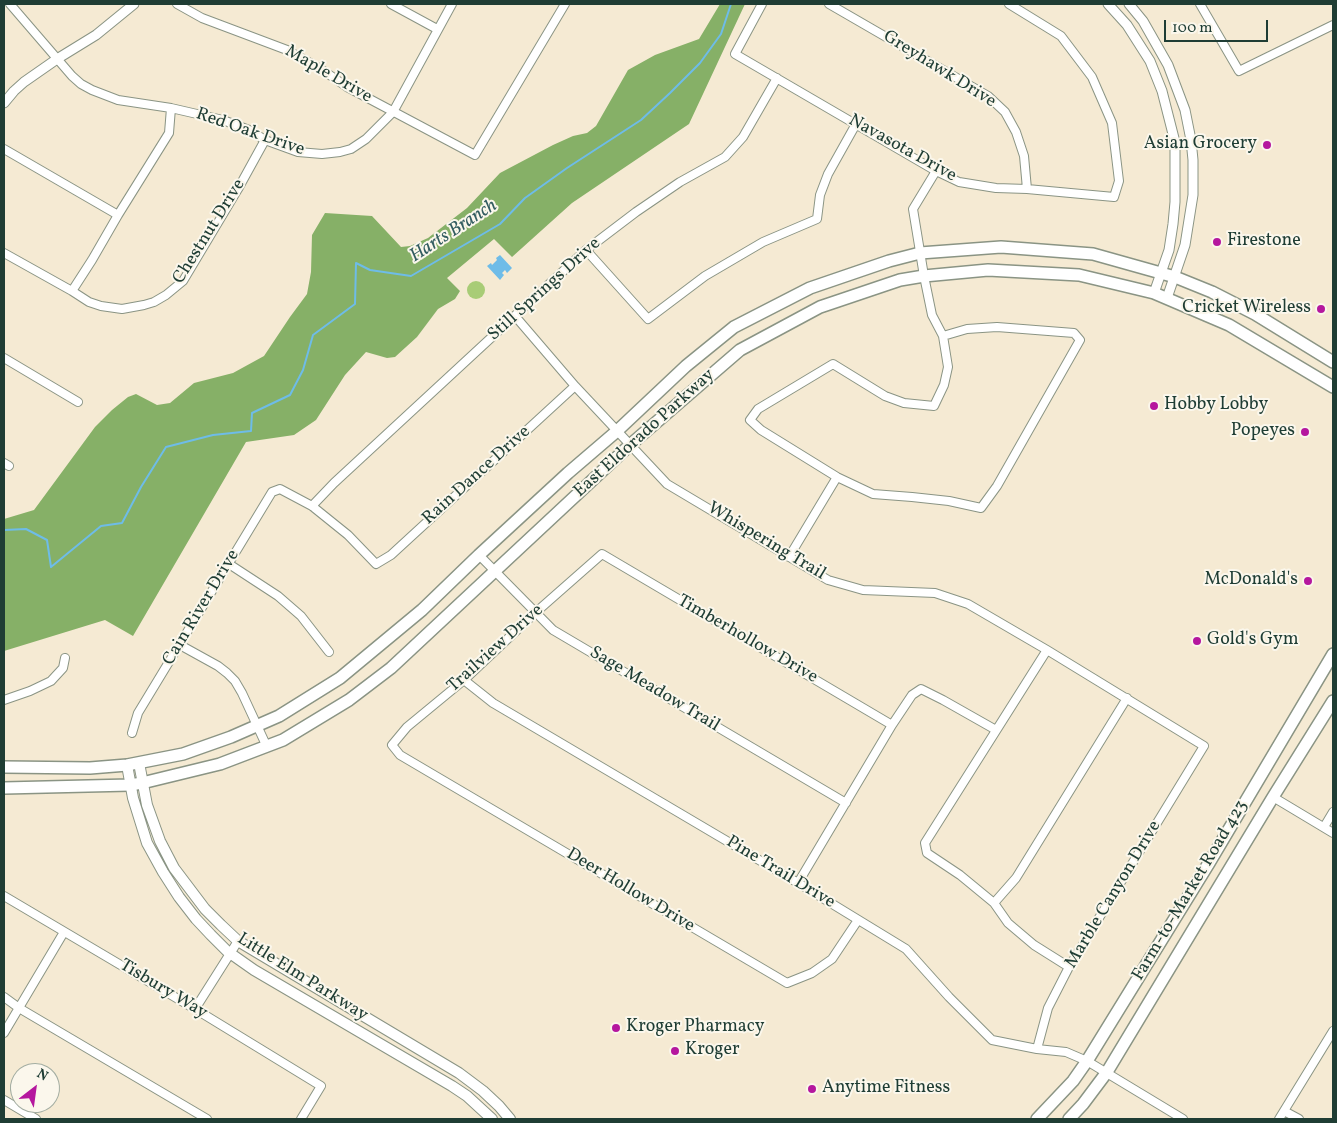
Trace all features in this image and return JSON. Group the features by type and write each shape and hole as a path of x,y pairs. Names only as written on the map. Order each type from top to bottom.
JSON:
{"main road":[{"name":"East Eldorado Parkway","path":"5,768 90,768 133,764 183,754 231,737 279,716 340,678 422,610 479,555 686,366 734,328 810,288 889,261 920,253 1001,247 1093,254 1161,272 1212,292 1255,314 1333,362"},
{"name":"East Eldorado Parkway","path":"4,788 142,784 220,764 283,740 349,700 391,668 630,445 740,350 820,307 900,280 988,270 1079,275 1154,293 1229,326 1333,388"},
{"path":"1306,371 1319,353"},
{"name":"Farm-to-Market Road 423","path":"1037,1119 1072,1081 1087,1061 1333,654"},
{"name":"Farm-to-Market Road 423","path":"1069,1119 1107,1072 1333,701"},
{"name":"Little Elm Parkway","path":"133,764 142,784 160,840 174,868 205,909 238,941 459,1073 483,1091 510,1119"},
{"name":"Little Elm Parkway","path":"133,764 130,785 147,843 179,898 211,935 230,953 254,970 467,1096 492,1119"},
{"path":"4,788 5,768"},
{"path":"1208,863 1226,874"},
{"path":"430,1074 438,1061"}],"street":[{"name":"Red Oak Drive","path":"10,4 81,84 103,95 118,100 171,108 223,120 249,130 266,140 298,152 322,154 351,149 366,139 393,112 452,4"},
{"path":"4,103 24,82 96,35 134,4"},
{"name":"Maple Drive","path":"177,4 202,18 287,50 347,87 475,155 566,4"},
{"path":"391,4 438,29"},
{"name":"Navasota Drive","path":"762,4 735,54 936,171 959,182 996,188 1114,197 1118,181 1112,123 1092,77 1061,36 1009,4"},
{"name":"Greyhawk Drive","path":"829,4 988,96 1005,112 1016,132 1024,156 1027,189"},
{"path":"1108,4 1127,25 1150,61 1162,91 1175,142 1176,202 1168,250 1154,293"},
{"path":"1129,4 1143,21 1168,65 1185,110 1191,140 1193,195 1185,245 1167,298"},
{"path":"1200,4 1239,71 1333,24"},
{"name":"Still Springs Drive","path":"312,506 334,483 586,250 680,182 725,157 743,137 777,78"},
{"path":"72,291 169,133 171,108"},
{"path":"586,250 648,319 714,271 763,242 817,219 820,195 828,174 856,124"},
{"name":"Chestnut Drive","path":"4,253 89,302 110,308 122,309 144,306 154,302 175,289 183,281 266,140"},
{"path":"4,149 118,215"},
{"path":"936,171 912,209 932,315 943,336 948,367 944,385 934,406 904,403 885,396 833,364 758,409 750,420 761,430 837,477 873,494 912,496 981,508 997,486 1080,340 1074,334 997,327 967,329 943,336"},
{"name":"Whispering Trail","path":"515,316 575,386 668,484 828,580 863,590 935,593 968,604 1204,746"},
{"path":"4,358 78,402"},
{"name":"Rain Dance Drive","path":"312,506 348,535 376,564 391,555 575,386"},
{"path":"789,557 837,477"},
{"name":"Cain River Drive","path":"132,733 138,714 272,492 280,489 312,506"},
{"name":"Trailview Drive","path":"392,745 407,727 464,680 535,613 602,554"},
{"name":"Timberhollow Drive","path":"602,554 892,725"},
{"name":"Sage Meadow Trail","path":"479,555 553,630 846,803"},
{"path":"230,564 278,596 301,616 329,652"},
{"path":"180,645 218,666 235,681 267,747"},
{"path":"1047,650 925,843 927,853 960,875 994,903 1008,923 1034,945 1070,967"},
{"path":"4,700 51,681 62,668 65,658"},
{"name":"Pine Trail Drive","path":"464,680 492,703 798,883 906,949 992,1040 1037,1050 1066,1052 1107,1072 1183,1119"},
{"path":"798,883 892,725 912,695 921,689 996,730"},
{"path":"994,903 1016,878 1127,698"},
{"name":"Deer Hollow Drive","path":"392,745 400,755 787,983 812,973 832,959 858,920"},
{"name":"Marble Canyon Drive","path":"1037,1050 1048,1008 1070,967 1204,746"},
{"path":"1273,797 1333,833"},
{"path":"1324,827 1333,812"},
{"name":"Tisbury Way","path":"4,896 321,1086 301,1119"},
{"path":"4,1033 64,932"},
{"path":"195,1010 238,941"},
{"path":"4,997 19,1008 206,1119"},
{"path":"1279,1119 1332,1036"},
{"path":"4,1100 36,1119"},
{"path":"1284,1111 1298,1119"}],"green space":[{"path":"720,4 745,4 689,124 572,203 512,257 494,239 447,278 460,291 455,299 438,309 417,337 395,357 387,358 366,352 345,375 316,420 294,435 246,442 133,636 105,620 4,651 4,519 34,510 95,427 128,397 136,394 157,405 170,403 194,383 233,373 264,356 307,294 311,272 312,235 325,213 372,216 401,247 410,246 428,238 467,208 500,173 553,145 573,136 587,133 596,126 628,70 655,55 699,39"},
{"path":"472,281 480,281 485,286 483,297 472,299 467,294 467,286"}],"water":[{"path":"500,255 512,268 507,273 505,270 502,273 504,275 500,280 487,266 491,263 492,265"}],"waterway":[{"name":"Harts Branch","path":"4,530 26,529 47,540 51,567 101,526 122,523 141,487 166,447 213,435 251,431 252,413 290,395 303,370 313,335 355,304 356,263 370,270 411,276 500,224 525,198 641,120 670,93 700,63 721,34 731,4"}],"place":[{"name":"Asian Grocery","path":"1267,145"},
{"name":"Firestone","path":"1217,242"},
{"name":"Cricket Wireless","path":"1321,309"},
{"name":"Hobby Lobby","path":"1154,406"},
{"name":"Popeyes","path":"1305,432"},
{"name":"McDonald's","path":"1308,581"},
{"name":"Gold's Gym","path":"1197,641"},
{"name":"Kroger Pharmacy","path":"616,1028"},
{"name":"Kroger","path":"675,1051"},
{"name":"Anytime Fitness","path":"812,1089"}]}
